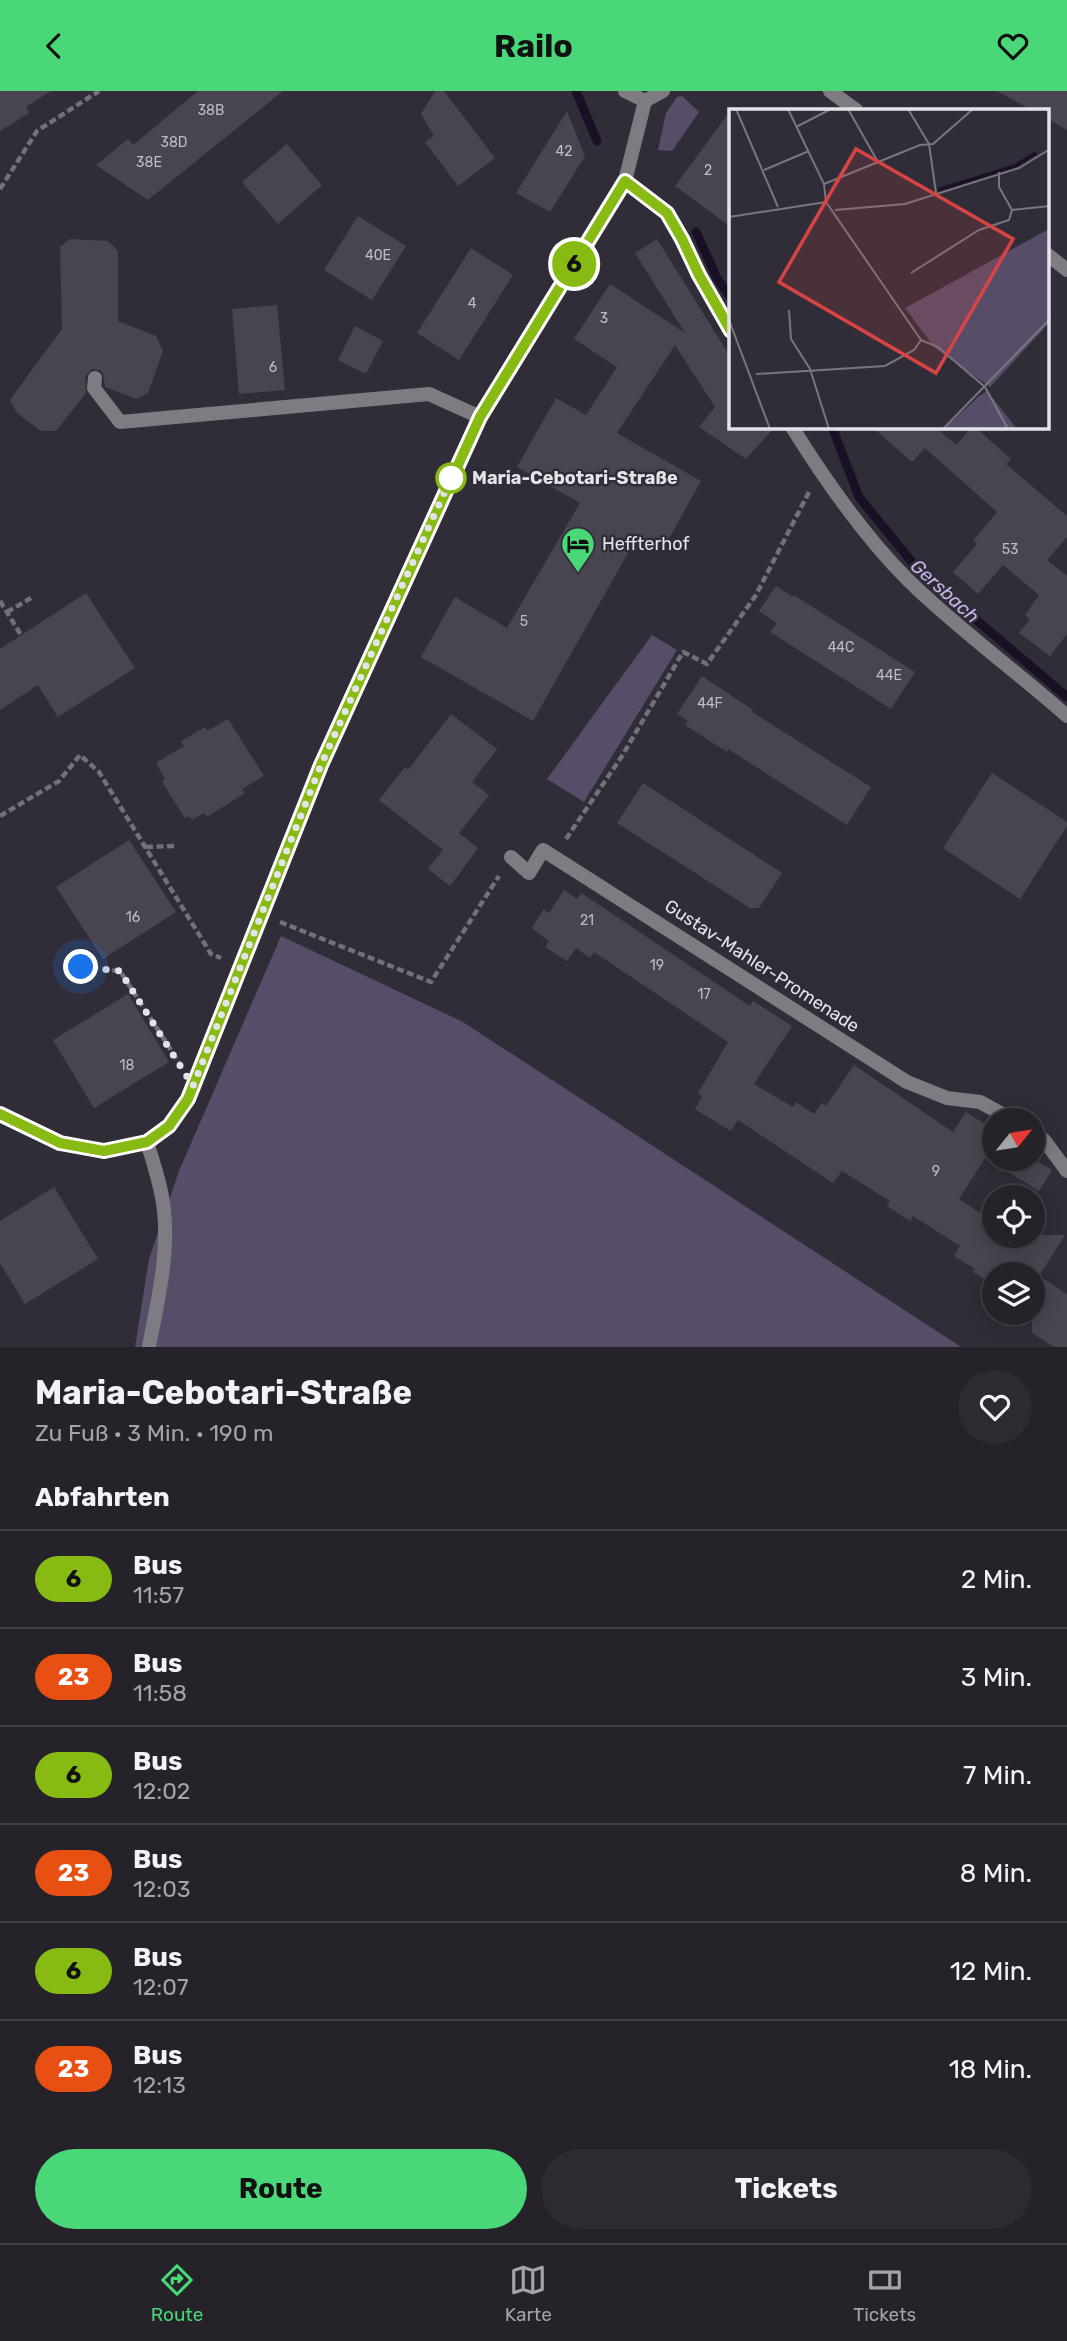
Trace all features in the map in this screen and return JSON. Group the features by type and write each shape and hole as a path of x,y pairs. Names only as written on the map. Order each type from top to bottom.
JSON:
{"street":[{"path":"625,91 645,101"},
{"path":"0,1114 60,1143 104,1151 147,1142 169,1126 188,1099 321,765 480,417 625,181 645,101 663,91"},
{"path":"830,91 855,109"},
{"path":"625,181 667,213 729,328"},
{"path":"1050,256 1067,268"},
{"path":"95,378 94,388 120,422 429,394 480,417"},
{"path":"793,429 867,532 907,579 951,620 1067,716"},
{"path":"511,857 529,873 543,850"},
{"name":"Gustav-Mahler-Promenade","path":"543,850 907,1082 947,1098 980,1102 991,1108"},
{"path":"1045,1141 1067,1171"},
{"path":"147,1142 162,1194 165,1237 162,1275 149,1347"}],"path":[{"path":"0,189 37,131 99,91"},
{"path":"543,850 567,838 622,756 683,652 706,664 714,654 756,595 821,469"},
{"path":"7,612 31,598"},
{"path":"0,601 21,635"},
{"path":"0,816 59,781 80,755 99,772 211,954 243,966"},
{"path":"145,847 174,846"},
{"path":"262,915 431,982 511,857"},
{"path":"81,967 120,971 193,1086"}],"shaded area":[{"path":"682,96 699,112 672,151 658,150 666,113 677,97"},
{"path":"652,635 677,650 584,802 547,779"},
{"path":"281,936 463,1022 961,1347 135,1347 149,1259 179,1171"}],"building":[{"path":"0,91 51,91 26,107 29,113 0,131"},
{"path":"198,91 283,91 148,200 96,165 128,139 133,145"},
{"path":"435,91 444,91 495,158 458,186 425,142 434,136 421,114"},
{"path":"997,91 1067,91 1067,130 1050,120 1050,109 1029,109"},
{"path":"567,111 585,156 550,212 516,193"},
{"path":"729,113 729,226 675,186"},
{"path":"287,144 322,185 278,224 242,182"},
{"path":"358,216 406,246 372,300 324,270"},
{"path":"70,239 108,241 118,251 118,321 156,336 163,351 148,393 137,399 105,387 103,373 92,369 85,377 86,393 56,431 41,431 17,413 10,400 62,329 60,247"},
{"name":"Heffterhof","path":"657,239 729,355 729,429 773,429 746,459 699,427 715,407 675,345 617,433 701,481 662,551 637,537 533,721 421,657 455,597 507,628 580,503 517,467 556,398 586,415 617,367 574,339 610,284 685,333 635,253"},
{"path":"471,248 513,275 459,360 417,333"},
{"path":"277,305 285,390 239,394 232,309"},
{"path":"355,326 383,341 366,374 338,360"},
{"path":"874,429 942,429 940,431 956,445 970,429 977,429 1011,459 1006,464 1067,516 1067,537 1047,560 1067,576 1067,634 1050,656 1019,633 1030,619 1025,615 1039,595 1003,565 978,594 953,572 977,544 973,541 997,512 925,448 912,462"},
{"path":"776,586 915,672 891,709 770,632 777,623 759,611"},
{"path":"86,593 135,668 58,717 38,685 0,710 0,649"},
{"path":"702,676 753,710 752,712 871,787 847,825 728,749 727,752 685,725 688,721 677,714"},
{"path":"451,714 497,749 472,782 489,795 459,833 478,848 450,886 428,869 443,850 379,800 405,767 408,770"},
{"path":"228,719 264,776 242,789 245,793 207,817 204,813 192,820 189,816 185,818 162,782 165,779 156,763 184,746 181,741 205,727 207,731"},
{"path":"992,773 1067,822 1020,899 943,848"},
{"path":"643,783 782,873 759,908 750,908 617,823"},
{"path":"129,840 176,912 103,959 56,887"},
{"path":"564,890 577,899 581,893 750,1006 753,1001 792,1026 754,1084 793,1107 796,1102 814,1114 822,1103 826,1106 854,1065 953,1132 966,1112 982,1122 982,1163 959,1199 982,1214 982,1248 1045,1248 1045,1235 1065,1235 1045,1267 1045,1262 982,1262 982,1278 973,1272 975,1269 954,1256 960,1246 913,1216 910,1221 887,1206 890,1201 842,1171 833,1183 738,1120 731,1131 695,1109 702,1096 698,1093 728,1042 594,952 590,958 576,948 567,961 545,947 549,941 532,928 543,910 549,913"},
{"path":"128,994 169,1062 94,1108 53,1040"},
{"path":"1045,1166 1052,1170 1043,1185 1029,1185 1006,1171 1045,1171"},
{"path":"54,1187 98,1259 25,1304 0,1263 0,1221"},
{"path":"1045,1280 1067,1294 1067,1347 1054,1347 1032,1333 1032,1325 1045,1325"}],"waterway":[{"name":"Gersbach","path":"576,91 597,141"},
{"name":"Gersbach","path":"696,232 717,278 729,295"},
{"name":"Gersbach","path":"833,429 859,497 920,572 1067,697"}],"bus line":[{"name":"6","path":"0,1114 60,1143 104,1151 147,1142 169,1126 188,1099 321,765 480,417 625,181 667,213 729,328"}],"place":[{"name":"Maria-Cebotari-Straße","path":"451,478"},
{"name":"Heffterhof","path":"578,574"}],"route":[{"path":"81,967 120,971 193,1086 321,765 451,478"}]}
